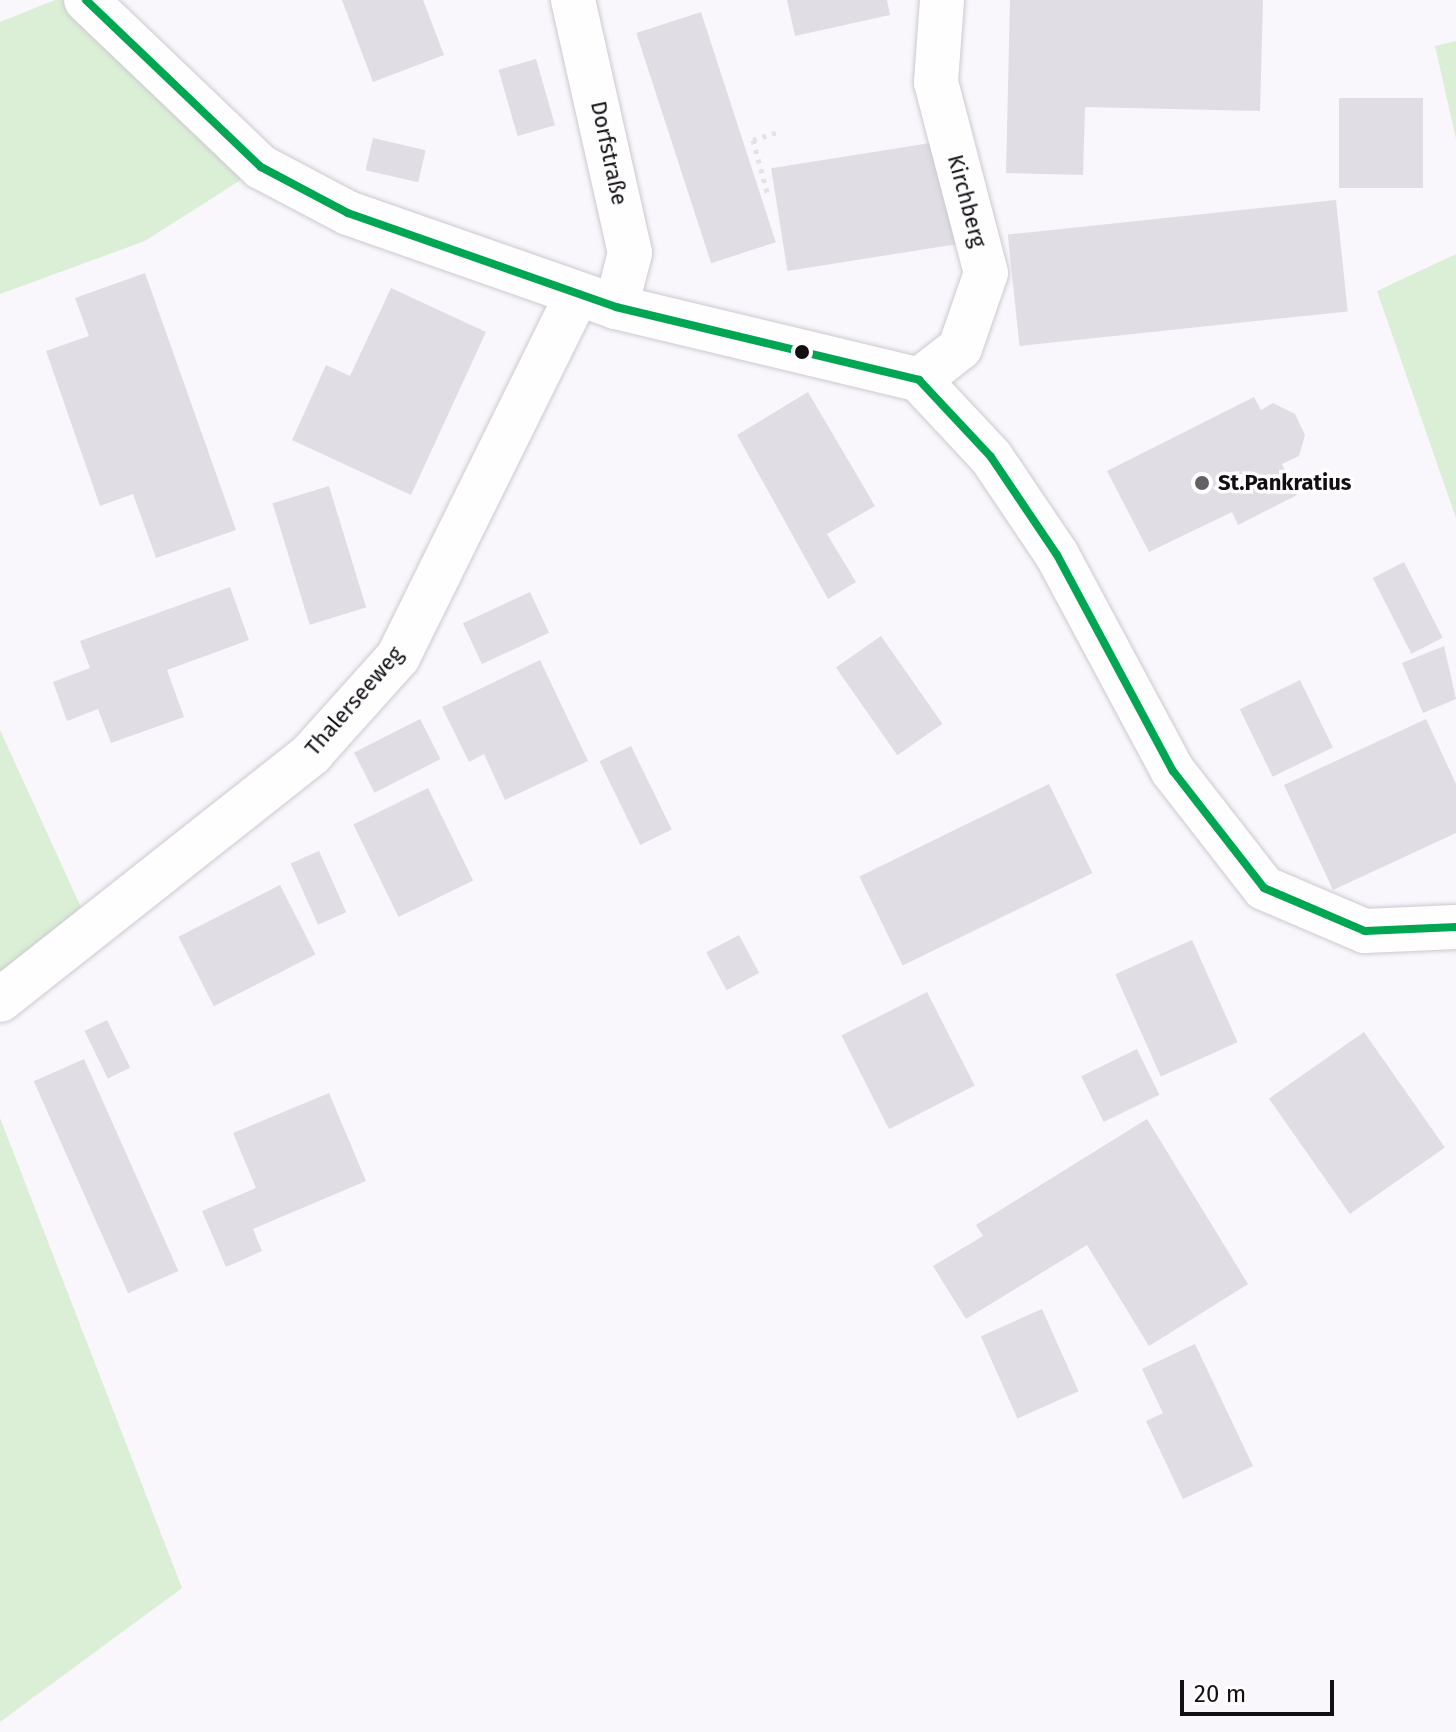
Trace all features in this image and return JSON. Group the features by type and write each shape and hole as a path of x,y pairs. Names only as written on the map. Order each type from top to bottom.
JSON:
{"street":[{"path":"86,0 261,167 348,213 597,301 919,380 1016,494 1057,555 1173,771 1264,888 1365,931 1456,927"},
{"name":"Dorfstraße","path":"573,0 630,253 597,301"},
{"name":"Kirchberg","path":"919,380 960,348 986,273 936,82 942,0"},
{"name":"Thalerseeweg","path":"0,1000 311,754 398,657 597,301"}],"path":[{"path":"767,192 753,140 780,131"}],"green space":[{"path":"55,0 86,0 261,167 145,241 0,294 0,22"},
{"path":"1456,41 1456,139 1435,46"},
{"path":"1456,254 1456,518 1377,291"},
{"path":"0,730 85,916 0,987"},
{"path":"0,1118 182,1588 0,1722"}],"building":[{"path":"342,0 423,0 444,55 373,82"},
{"path":"787,0 887,0 890,15 795,36"},
{"path":"1010,0 1263,0 1260,111 1085,107 1083,175 1006,173"},
{"path":"701,12 776,242 711,263 636,33"},
{"path":"536,59 555,125 518,136 499,70"},
{"path":"1339,98 1423,98 1423,188 1339,188"},
{"path":"373,138 426,150 418,182 366,170"},
{"path":"943,141 959,244 787,271 771,168"},
{"path":"1336,200 1348,311 1020,346 1008,234"},
{"path":"145,273 236,530 156,558 133,494 100,506 46,351 89,336 75,298"},
{"path":"391,288 486,332 411,495 292,440 326,365 350,376"},
{"path":"808,392 875,506 827,534 856,582 828,599 737,435"},
{"name":"St.Pankratius","path":"1254,397 1261,410 1273,403 1295,414 1305,435 1299,456 1282,464 1297,495 1238,525 1232,512 1149,552 1107,471"},
{"path":"329,486 366,607 310,625 273,503"},
{"path":"1404,562 1443,638 1411,654 1373,578"},
{"path":"230,587 249,640 167,670 184,717 111,743 98,709 67,721 53,682 90,668 80,641"},
{"path":"530,592 549,633 482,664 463,623"},
{"path":"881,636 942,724 897,755 836,668"},
{"path":"1444,646 1456,699 1423,713 1402,663"},
{"path":"540,660 588,761 505,800 484,754 469,762 442,707"},
{"path":"1300,680 1333,747 1273,777 1240,709"},
{"path":"420,719 440,759 374,793 354,753"},
{"path":"1426,719 1456,784 1456,833 1333,890 1284,785"},
{"path":"631,746 672,830 640,845 600,761"},
{"path":"1049,784 1092,873 903,965 859,876"},
{"path":"428,788 473,881 399,917 353,824"},
{"path":"319,851 346,912 318,925 291,864"},
{"path":"280,885 315,954 214,1006 178,937"},
{"path":"739,935 759,973 727,990 706,952"},
{"path":"1192,940 1238,1042 1161,1076 1115,974"},
{"path":"927,992 975,1086 889,1129 841,1036"},
{"path":"107,1020 130,1068 108,1079 85,1031"},
{"path":"1364,1032 1445,1148 1350,1214 1269,1099"},
{"path":"1137,1049 1159,1095 1104,1122 1081,1076"},
{"path":"84,1059 178,1271 128,1293 34,1081"},
{"path":"329,1093 366,1181 253,1229 262,1251 226,1267 202,1211 256,1188 233,1133"},
{"path":"1147,1119 1248,1284 1149,1346 1087,1245 966,1319 933,1266 983,1236 976,1225"},
{"path":"1042,1309 1079,1391 1017,1418 981,1336"},
{"path":"1195,1344 1253,1466 1183,1499 1146,1421 1163,1413 1142,1369"}],"transit line":[{"path":"86,0 261,167 348,213 616,307 919,380"},
{"path":"919,380 991,457 1057,555 1173,771 1264,888 1365,931 1456,927"}],"place":[{"name":"St.Pankratius","path":"1202,483"}]}
